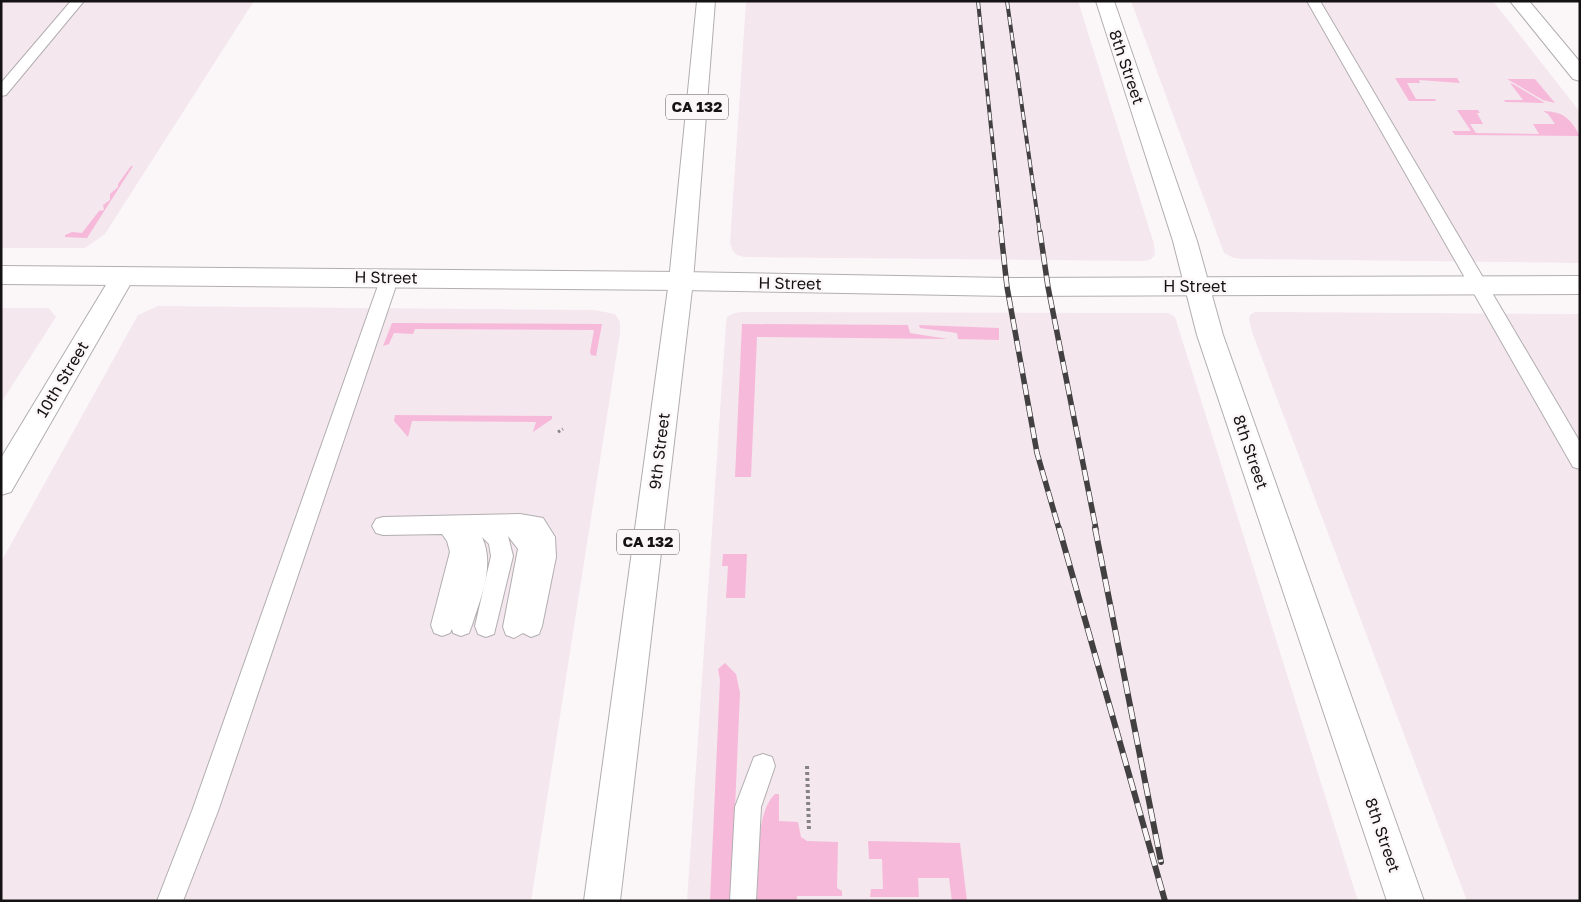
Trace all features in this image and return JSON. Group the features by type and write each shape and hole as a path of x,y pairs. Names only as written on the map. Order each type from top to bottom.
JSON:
{"main road":[{"name":"9th Street","path":"602,901 681,280 706,1"},
{"name":"8th Street","path":"1104,1 1185,241 1210,335 1406,901"},
{"path":"1519,1 1580,76"},
{"name":"H Street","path":"1,274 681,280 1008,287 1580,285"},
{"name":"10th Street","path":"1,482 123,276"}],"lane":[{"path":"1,92 78,1"},
{"path":"1313,1 1580,461"},
{"path":"170,901 205,811 390,277"},
{"path":"383,526 506,523 515,528 523,537 529,550 523,626"},
{"path":"451,625 461,552 453,524"},
{"path":"483,524 499,540 502,556 486,626"},
{"path":"743,901 748,808 763,766"}],"path":[{"path":"558,432 563,429"},
{"path":"807,766 809,831"}],"shaded area":[{"path":"1,1 254,1 105,234 85,248 1,248"},
{"path":"746,1 1078,1 1154,244 1155,255 1150,260 1142,261 744,257 737,255 730,243"},
{"path":"1131,1 1493,1 1580,112 1580,263 1245,259 1234,258 1224,253"},
{"path":"1395,78 1457,78 1460,83 1419,80 1420,83 1407,83 1416,99 1435,99 1436,101 1409,101"},
{"path":"1507,79 1535,79 1555,103 1543,100"},
{"path":"1510,83 1545,103 1505,102 1504,100 1523,100"},
{"path":"1457,110 1478,110 1480,113 1477,113 1483,124 1470,124 1476,133 1539,134 1533,124 1555,124 1548,114 1543,111 1566,117 1580,136 1455,135 1452,131 1471,131"},
{"path":"131,166 133,166 87,238 65,237 65,235 72,232 82,233 99,211 104,210 103,205 110,200 110,194 118,187 118,184"},
{"path":"158,306 594,310 615,314 620,322 620,333 531,901 1,901 1,562 138,315"},
{"path":"1,308 49,308 56,317 1,403"},
{"path":"1255,312 1580,314 1580,901 1467,901 1252,332 1249,319 1250,315"},
{"path":"734,313 1168,313 1175,317 1358,901 687,901 726,323 727,317"},
{"path":"392,323 602,324 596,356 591,355 590,352 594,330 415,329 413,334 394,333 389,344 383,346"},
{"path":"742,324 908,325 910,333 948,339 757,337 751,477 735,477"},
{"path":"919,325 999,328 999,340 958,339 957,333 920,328"},
{"path":"395,415 552,416 552,419 533,432 536,422 412,421 408,437 394,421"},
{"path":"723,554 747,554 745,598 726,598 728,566 722,566"},
{"path":"725,663 736,674 740,693 731,901 710,901 720,680 718,669"},
{"path":"775,794 779,794 779,821 798,822 801,837 807,841 838,842 837,888 842,891 842,896 797,896 797,901 757,901 761,829 768,803"},
{"path":"868,841 960,843 967,901 952,901 949,878 918,878 919,897 870,897 871,889 883,889 882,859 869,859"}],"railway":[{"path":"978,1 1002,234"},
{"path":"1007,1 1040,234"},
{"path":"1001,232 1007,287 1037,453 1059,529"},
{"path":"1040,232 1048,287 1096,529"},
{"path":"1059,528 1165,901"},
{"path":"1095,528 1161,862"}]}
